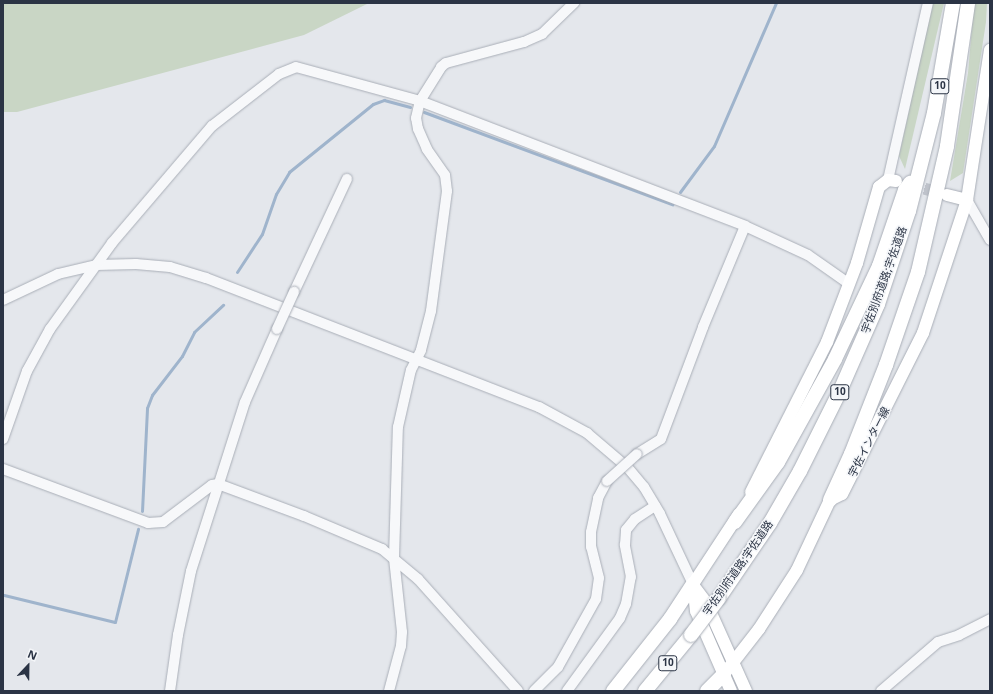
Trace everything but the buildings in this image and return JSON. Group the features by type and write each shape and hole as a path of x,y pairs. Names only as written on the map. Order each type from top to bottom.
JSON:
{"highway":[{"name":"宇佐別府道路;宇佐道路","path":"645,691 720,598 770,523 839,394 878,304 921,168 934,113 953,3"},
{"path":"830,500 851,454 886,365 918,272 947,146 968,3"},
{"path":"735,522 778,462 835,359 879,266 905,190 921,168"},
{"path":"613,691 670,619 693,584"},
{"path":"707,691 724,674"}],"main road":[{"name":"宇佐インター線","path":"724,674 759,629 797,570 830,500 842,494 923,333 967,200 990,50"},
{"path":"731,691 696,611 693,584 735,522 827,342 879,187 892,180"},
{"path":"947,195 967,200"},
{"path":"693,584 706,602 746,691"}],"street":[{"path":"389,691 401,646 402,632 394,558 398,426 411,370 416,359 431,311 447,191 445,175 427,149 418,129 416,118 420,101 441,67 524,42 542,34 574,3"},
{"path":"892,180 928,3"},
{"path":"3,439 27,371 50,330 112,243 212,126 284,71 296,68 420,101 745,226 808,255 848,283"},
{"path":"170,691 178,635 190,571 245,402 277,329 347,179"},
{"path":"967,200 990,240"},
{"path":"534,691 558,667 596,599 599,578 591,546 591,532 598,498 607,481 637,454 661,439 703,327 745,226"},
{"path":"3,300 58,274 96,266 136,264 170,267 206,278 539,407 586,433 628,468 655,506 693,584"},
{"path":"3,469 148,523 162,522 212,485 218,484 304,516 382,549 418,579 518,691"},
{"path":"567,691 620,618 626,604 631,577 625,540 626,530 635,519 655,506"},
{"path":"881,691 943,638 959,635 990,619"}],"green space":[{"path":"3,3 369,3 304,35 17,112 3,112"},
{"path":"932,3 944,3 905,169 899,156"},
{"path":"974,3 987,3 986,22 963,173 950,181 968,73"}],"waterway":[{"path":"680,192 714,146 776,3"},
{"path":"237,272 262,234 276,194 289,172 373,104 384,100 410,107"},
{"path":"424,112 672,204"},
{"path":"142,511 147,408 152,395 182,356 194,332 223,305"},
{"path":"4,595 115,622 138,529"}],"tunnel":[{"path":"907,184 945,194"}]}
